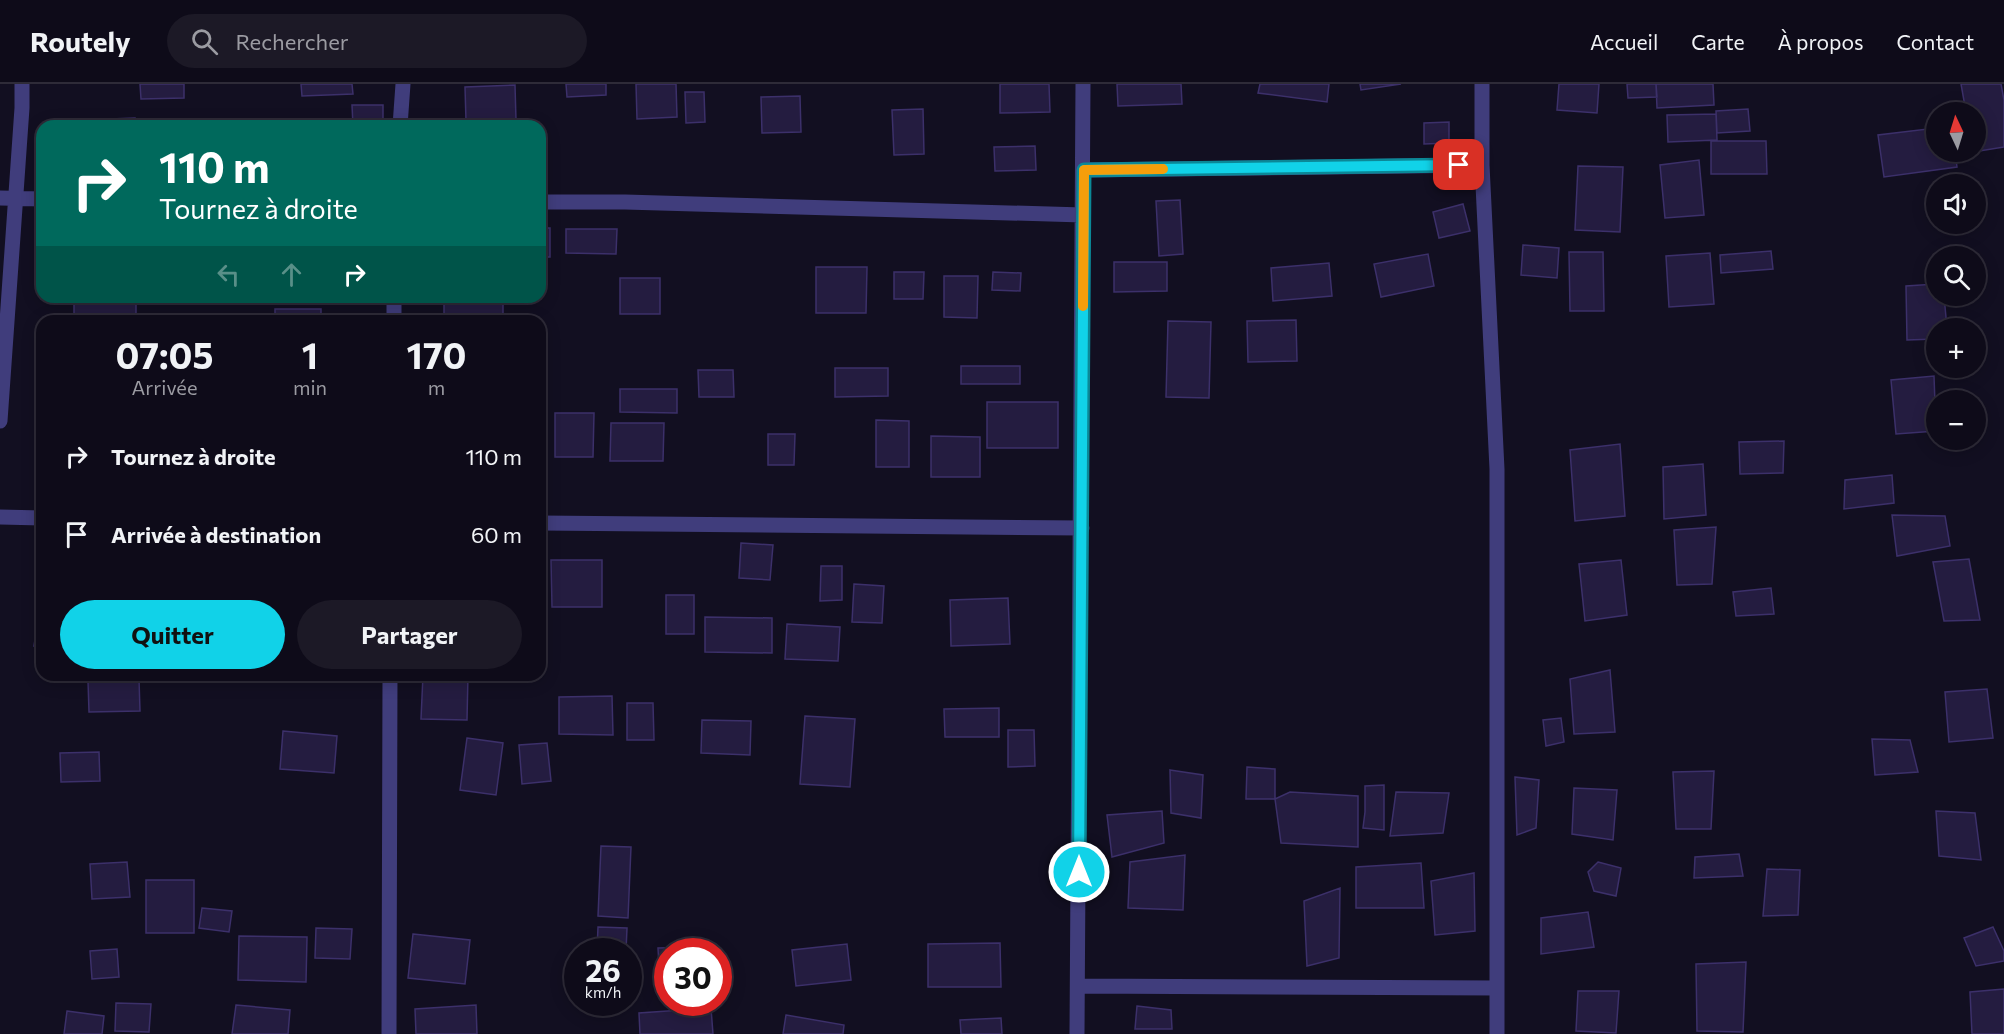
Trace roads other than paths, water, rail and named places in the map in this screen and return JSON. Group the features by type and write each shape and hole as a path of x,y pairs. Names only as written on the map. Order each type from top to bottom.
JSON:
{"street":[{"path":"0,421 22,84"},
{"path":"400,120 403,84"},
{"path":"1077,1034 1082,528 1083,84"},
{"path":"1482,84 1482,165 1497,469 1497,1034"},
{"path":"1084,170 1482,165"},
{"path":"0,198 36,199"},
{"path":"546,202 625,202 1083,215"},
{"path":"0,517 36,518"},
{"path":"546,523 1082,528"},
{"path":"389,1034 390,681"},
{"path":"1079,986 1497,988"}]}
